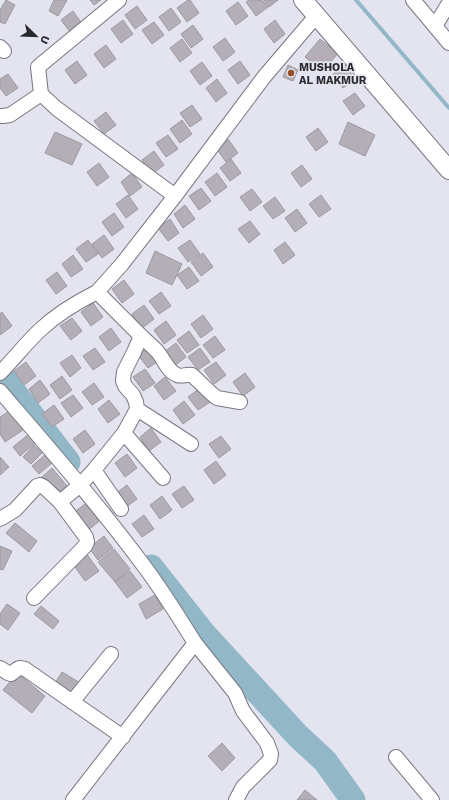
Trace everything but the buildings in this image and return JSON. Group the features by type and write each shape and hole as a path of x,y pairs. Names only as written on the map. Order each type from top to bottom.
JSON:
{"street":[{"path":"119,0 38,67 41,94 56,108 175,196"},
{"path":"302,0 449,170"},
{"path":"413,0 449,43"},
{"path":"435,26 449,3"},
{"path":"0,373 42,328 63,312 98,292 122,264 175,196 264,77 316,16"},
{"path":"0,116 10,115 41,94"},
{"path":"98,292 158,352 169,370 175,375 182,377 192,375 217,398 240,402"},
{"path":"60,502 81,484 124,433 137,409 133,395 125,386 123,381 124,372 141,336"},
{"path":"0,391 81,484 142,562 195,643 235,693 243,711 267,743 271,754 270,760 243,787 236,800"},
{"path":"137,409 191,444"},
{"path":"124,433 163,478"},
{"path":"92,471 121,509"},
{"path":"0,519 15,510 33,490 40,485 60,502 86,537 87,542 85,546 34,598"},
{"path":"73,800 195,643"},
{"path":"72,702 111,654"},
{"path":"0,668 11,674 17,668 25,669 123,737"},
{"path":"396,757 432,800"}],"waterway":[{"path":"356,0 449,108"},
{"path":"0,374 68,462"},
{"path":"151,567 204,634 298,736 325,761 353,800"}],"place":[{"name":"MUSHOLA AL MAKMUR","path":"291,73"}]}
